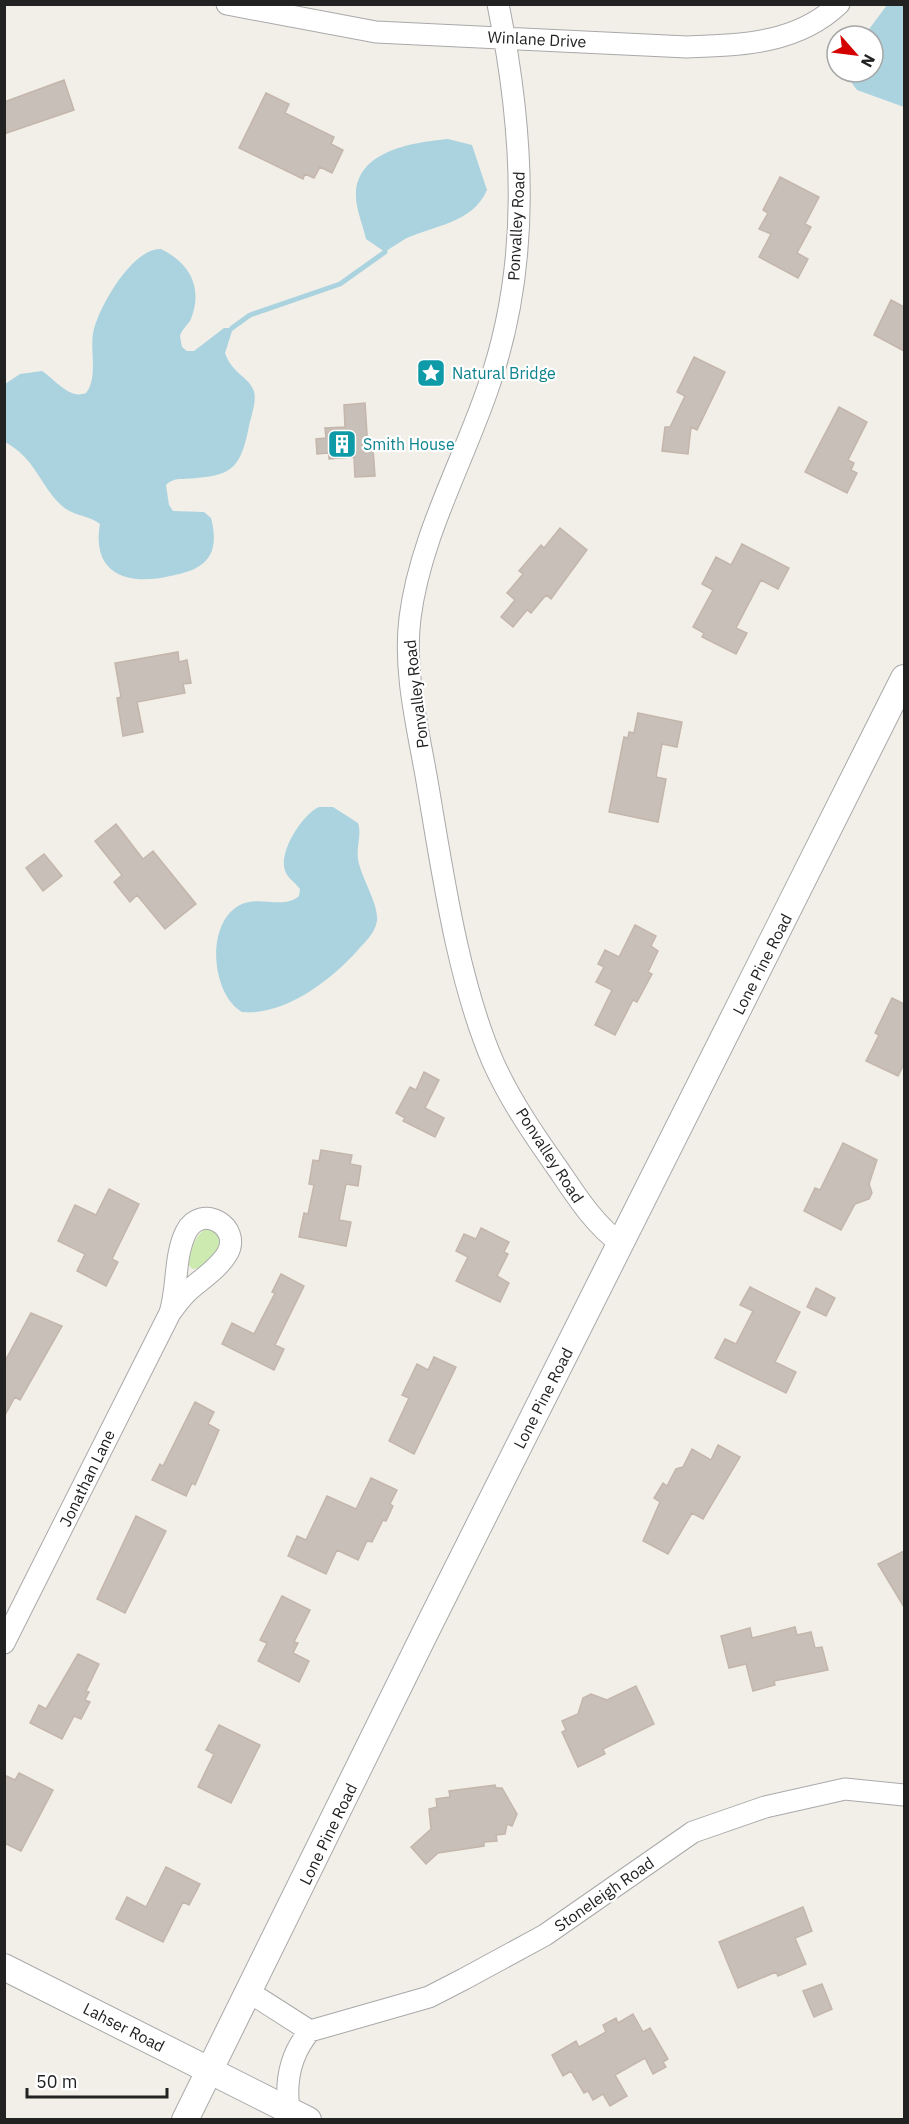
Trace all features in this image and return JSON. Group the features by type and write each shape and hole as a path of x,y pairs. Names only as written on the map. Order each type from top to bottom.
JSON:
{"street":[{"name":"Winlane Drive","path":"227,4 376,32 505,36 687,47 721,45 793,35 810,27 838,4"},
{"name":"Ponvalley Road","path":"498,4 505,36 520,172 517,264 511,304 489,385 420,568 410,620 408,657 439,849 469,989 480,1028 494,1064 536,1138 590,1215 603,1231 621,1244"},
{"name":"Lone Pine Road","path":"185,2120 621,1244 901,693"},
{"name":"Jonathan Lane","path":"4,1643 170,1313"},
{"path":"880,1790 904,1779"},
{"name":"Stoneleigh Road","path":"310,2031 429,1997 464,1979 545,1935 693,1832 765,1807 845,1789 880,1790 904,1795"},
{"name":"Lahser Road","path":"4,1967 298,2115"},
{"path":"249,1992 310,2031 296,2050 288,2077 298,2115"}],"green space":[{"path":"211,1226 223,1242 207,1263 193,1269 188,1265 197,1237"}],"water":[{"path":"887,5 904,5 904,107 857,90 853,84 885,84 885,24 873,24"},
{"path":"448,139 472,145 487,190 472,210 462,217 405,239 385,252 366,239 356,198 359,178 377,158 390,151 405,146"},
{"path":"161,249 185,267 194,284 195,304 191,319 180,336 182,347 187,351 194,351 224,328 233,328 225,353 231,365 253,389 254,402 241,454 230,469 211,476 175,480 166,485 169,505 173,511 204,512 211,518 214,541 207,560 187,572 155,579 140,579 127,577 107,565 101,555 100,524 65,509 24,456 5,442 5,384 20,374 42,371 62,388 74,394 86,393 90,387 93,372 93,333 109,295 118,281 139,258 150,251"},
{"path":"319,807 333,807 358,823 358,859 377,914 376,925 369,937 346,962 320,985 274,1008 258,1012 242,1012 232,1003 219,975 216,958 221,927 229,914 247,902 286,902 299,896 300,889 288,876 284,858 290,841 300,824 306,816"}],"building":[{"path":"64,80 74,110 4,134 4,102"},
{"path":"266,93 289,104 285,113 334,137 331,144 343,150 332,173 320,167 314,178 305,174 303,179 239,148"},
{"path":"780,177 819,197 805,224 811,227 797,253 808,259 798,278 759,257 771,234 759,229 768,213 763,210"},
{"path":"891,300 904,307 904,351 874,335"},
{"path":"694,357 725,372 697,430 691,427 688,454 662,451 665,427 670,427 685,396 677,392"},
{"name":"Smith House","path":"365,403 368,449 373,449 375,476 355,477 354,457 329,459 329,453 317,454 316,439 326,438 325,428 345,427 344,405"},
{"path":"839,407 867,422 848,460 854,463 851,470 857,473 847,493 805,472"},
{"path":"560,528 587,550 551,599 546,595 531,613 527,610 513,627 501,617 515,600 507,593 523,574 519,571 541,545 544,548"},
{"path":"742,544 789,568 778,589 761,580 736,628 747,633 736,654 702,637 704,633 693,627 713,590 702,584 716,557 731,565"},
{"path":"178,652 179,662 187,660 191,683 183,684 185,693 137,702 143,732 123,736 117,698 121,697 115,663"},
{"path":"638,713 682,722 677,747 662,744 656,777 666,779 658,822 609,812 624,737 628,738 629,732 634,733"},
{"path":"116,824 143,859 153,851 196,904 165,929 137,895 130,902 114,882 122,875 95,841"},
{"path":"44,854 62,876 43,891 26,868"},
{"path":"635,925 656,936 651,946 658,951 648,972 652,974 637,1002 633,1000 615,1035 595,1025 612,990 596,982 604,967 598,964 605,950 619,957"},
{"path":"892,998 904,1004 904,1064 898,1076 866,1061 879,1035 875,1033"},
{"path":"424,1072 439,1080 425,1108 444,1118 435,1137 403,1121 405,1118 396,1113 410,1087 416,1090"},
{"path":"843,1143 877,1160 869,1184 872,1193 869,1199 855,1204 841,1230 804,1211 815,1188 820,1190"},
{"path":"321,1150 352,1155 350,1164 361,1166 358,1186 346,1184 339,1220 351,1222 346,1246 299,1237 304,1213 308,1214 314,1185 309,1184 313,1160 319,1161"},
{"path":"109,1189 139,1204 112,1259 118,1262 106,1286 77,1271 85,1254 58,1241 75,1205 96,1215"},
{"path":"481,1228 509,1242 504,1252 508,1254 497,1276 509,1283 500,1302 456,1281 468,1257 456,1251 464,1234 476,1239"},
{"path":"281,1274 304,1286 275,1345 284,1349 274,1370 222,1344 232,1323 254,1334 275,1293 272,1292"},
{"path":"750,1287 800,1312 775,1362 796,1372 786,1393 715,1358 725,1339 736,1344 753,1311 740,1305"},
{"path":"816,1288 835,1298 826,1316 807,1307"},
{"path":"31,1313 62,1326 20,1400 15,1397 4,1417 4,1363"},
{"path":"434,1357 456,1367 414,1454 389,1441 409,1398 402,1395 417,1364 428,1370"},
{"path":"195,1402 214,1412 208,1424 219,1430 195,1485 192,1483 186,1496 152,1480 160,1464 163,1466"},
{"path":"718,1445 740,1457 703,1519 692,1513 668,1554 643,1541 660,1502 654,1498 663,1483 667,1486 676,1469 683,1467 692,1449 711,1460"},
{"path":"371,1478 397,1490 390,1504 393,1506 386,1521 383,1520 372,1542 367,1541 358,1560 337,1550 326,1574 288,1556 297,1536 306,1540 327,1496 356,1509"},
{"path":"136,1516 166,1531 125,1613 97,1599"},
{"path":"904,1551 904,1607 878,1564"},
{"path":"282,1596 310,1610 294,1642 298,1643 293,1653 309,1661 299,1682 258,1661 267,1643 260,1640"},
{"path":"795,1627 797,1635 811,1632 815,1648 822,1647 828,1670 774,1681 775,1685 753,1691 746,1664 729,1668 721,1636 750,1628 752,1638"},
{"path":"78,1654 99,1664 86,1691 89,1692 85,1700 90,1702 81,1719 74,1716 62,1739 30,1723 39,1705 46,1709"},
{"path":"636,1686 654,1724 603,1749 605,1754 578,1767 562,1732 566,1730 562,1721 578,1714 583,1698 591,1694 607,1700"},
{"path":"219,1725 260,1745 231,1803 198,1787 214,1754 206,1750"},
{"path":"19,1773 53,1790 21,1851 4,1843 4,1775 15,1780"},
{"path":"495,1785 496,1788 502,1788 517,1814 512,1826 507,1824 505,1834 496,1835 497,1841 484,1842 484,1846 438,1853 426,1864 411,1847 431,1829 429,1809 437,1807 436,1799 450,1797 449,1791"},
{"path":"166,1867 200,1884 189,1905 183,1902 163,1942 116,1919 127,1897 146,1907"},
{"path":"803,1907 812,1931 795,1938 806,1964 778,1976 776,1972 738,1988 719,1942"},
{"path":"822,1984 832,2009 814,2017 803,1991"},
{"path":"633,2014 643,2032 650,2028 668,2059 663,2062 666,2067 653,2074 645,2058 615,2075 627,2096 610,2106 603,2094 593,2100 588,2091 584,2093 571,2071 563,2076 552,2055 576,2041 579,2047 606,2032 603,2025 616,2018 618,2023"}],"waterway":[{"path":"232,328 250,315 340,284 385,252"}],"place":[{"name":"Natural Bridge","path":"431,373"},
{"name":"Smith House","path":"342,444"}]}
